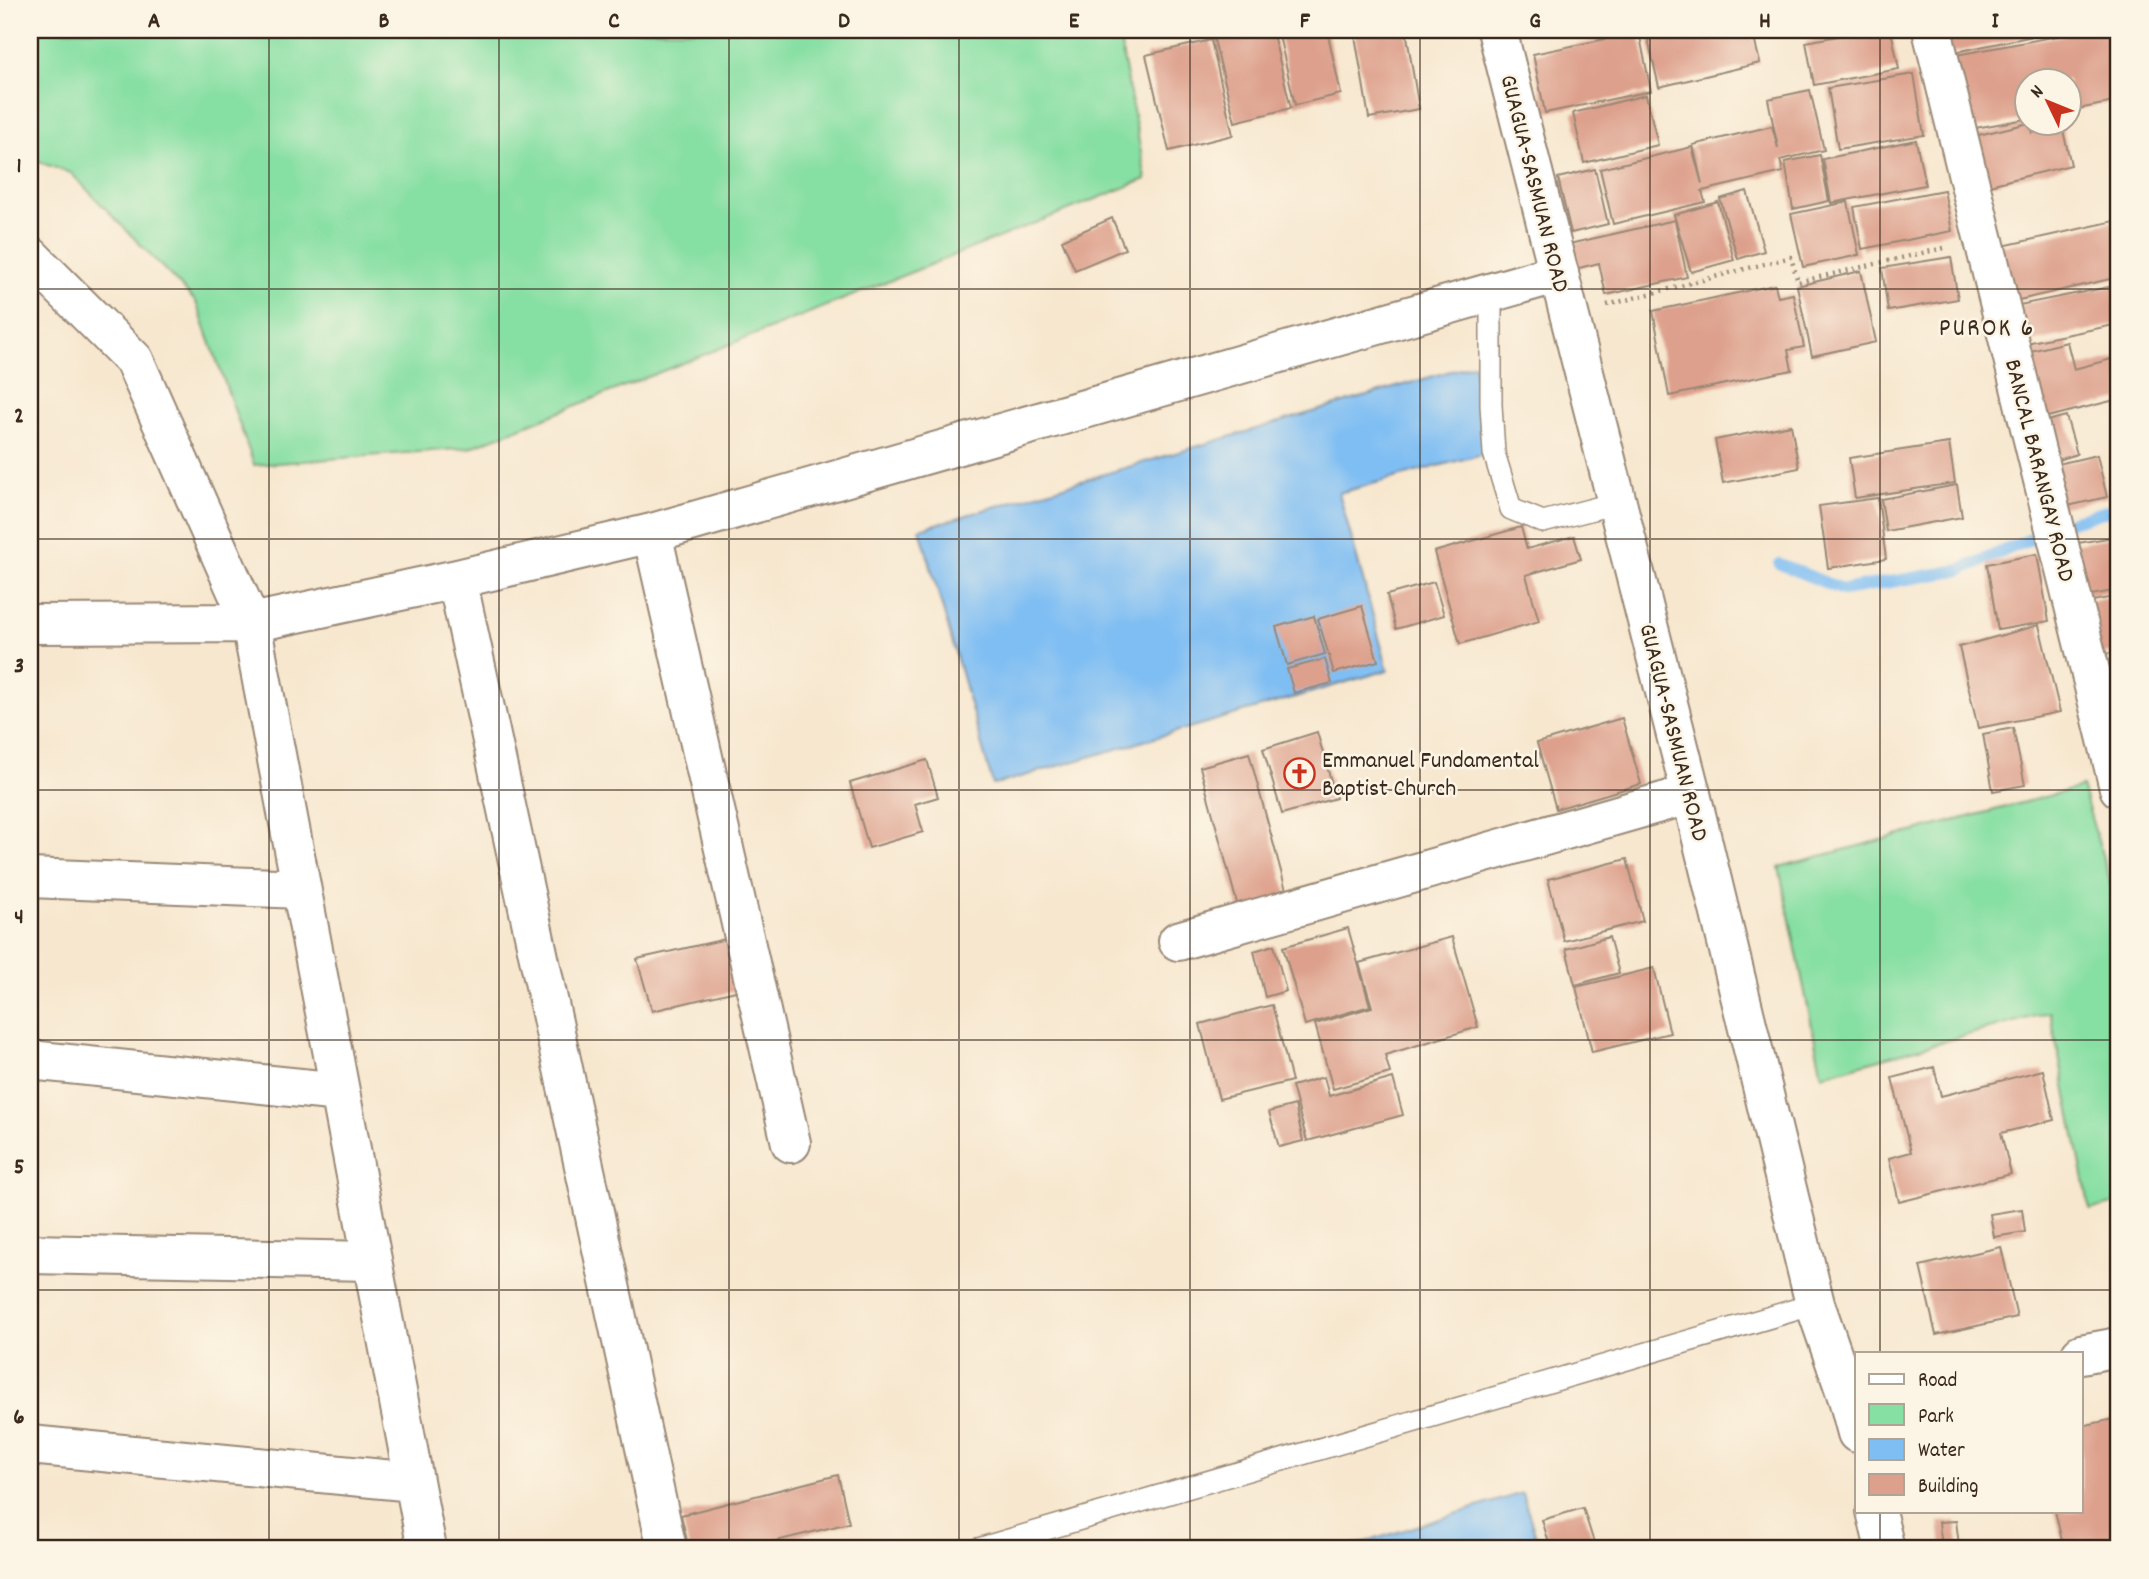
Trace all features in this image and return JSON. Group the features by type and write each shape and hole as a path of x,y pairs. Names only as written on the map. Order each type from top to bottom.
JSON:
{"street":[{"name":"GUAGUA-SASMUAN ROAD","path":"1497,30 1691,794 1815,1304 1854,1410"},
{"name":"BANCAL BARANGAY ROAD","path":"1932,30 2119,788"},
{"path":"30,256 134,360 251,624 427,1549"},
{"path":"30,624 251,624 457,579 652,533 1559,273"},
{"path":"652,533 791,1143"},
{"path":"457,579 667,1549"},
{"path":"1178,940 1691,794"},
{"path":"30,878 301,889"},
{"path":"30,1060 340,1092"},
{"path":"30,1254 372,1261"},
{"path":"2082,1354 2119,1347"},
{"path":"30,1445 414,1482"},
{"path":"1876,1512 1885,1549"}],"lane":[{"path":"1491,291 1490,405 1494,453 1511,509 1543,522 1616,503"},
{"path":"978,1549 1815,1304"}],"path":[{"path":"1569,315 1791,257 1798,282 1984,239"}],"green space":[{"path":"30,30 1118,30 1146,179 469,448 254,465 196,302 71,173 30,159"},
{"path":"2082,787 2119,912 2119,1202 2090,1210 2050,1012 1822,1075 1779,867"}],"water":[{"path":"1474,364 1486,453 1339,493 1388,670 993,785 920,529"},
{"path":"1522,1493 1540,1549 1344,1549"}],"building":[{"path":"1272,30 1291,108 1235,122 1212,32"},
{"path":"1327,30 1341,94 1295,105 1278,31"},
{"path":"1354,30 1406,30 1419,109 1369,118"},
{"path":"1646,30 1752,30 1760,63 1659,87"},
{"path":"1869,30 1891,30 1899,69 1814,85 1806,42"},
{"path":"1941,30 2057,30 2057,31 1946,54"},
{"path":"2090,30 2119,30 2119,101 2082,108 2082,66 2012,66 2012,121 1964,130 1951,56"},
{"path":"1639,32 1651,91 1545,113 1533,54"},
{"path":"1211,40 1233,135 1169,151 1146,55"},
{"path":"1914,74 1924,135 1838,149 1828,88"},
{"path":"1810,90 1824,150 1780,160 1783,172 1702,191 1705,202 1613,224 1600,169 1692,147 1702,184 1693,145 1772,126 1778,148 1768,99"},
{"path":"1646,95 1658,145 1584,163 1573,113"},
{"path":"2012,127 2012,136 2064,136 2071,165 1977,188 1966,138"},
{"path":"1916,140 1925,185 1831,203 1823,159"},
{"path":"1820,155 1829,201 1793,209 1785,162"},
{"path":"1595,169 1608,224 1571,233 1558,178"},
{"path":"1944,190 1952,231 1862,249 1854,207"},
{"path":"1747,191 1764,251 1738,259 1720,199"},
{"path":"1718,202 1734,260 1691,272 1674,215"},
{"path":"1848,202 1859,255 1803,267 1791,214"},
{"path":"1112,218 1125,249 1075,270 1062,240"},
{"path":"1675,220 1687,277 1606,295 1599,263 1575,269 1569,244"},
{"path":"2119,220 2119,277 2010,302 1998,247"},
{"path":"1951,257 1958,299 1888,311 1882,268"},
{"path":"1861,271 1876,342 1812,356 1797,286"},
{"path":"1775,285 1778,297 1793,294 1804,347 1788,350 1792,370 1669,396 1653,311"},
{"path":"2119,285 2119,324 2026,343 2019,305"},
{"path":"2067,342 2074,369 2119,357 2119,399 2040,419 2023,353"},
{"path":"2066,416 2077,454 2049,463 2036,424"},
{"path":"1791,425 1799,468 1723,483 1715,440"},
{"path":"1949,443 1955,483 1855,498 1849,458"},
{"path":"2097,455 2107,497 2059,508 2049,466"},
{"path":"1957,485 1962,517 1886,531 1881,499"},
{"path":"1878,498 1886,559 1828,568 1819,506"},
{"path":"1521,527 1527,549 1574,536 1581,559 1526,575 1539,621 1460,644 1434,552"},
{"path":"2119,536 2119,590 2080,597 2072,544"},
{"path":"2037,554 2049,621 1998,630 1987,564"},
{"path":"1434,582 1444,615 1396,629 1387,595"},
{"path":"2119,596 2119,651 2097,656 2087,602"},
{"path":"1362,606 1378,661 1334,673 1318,619"},
{"path":"1314,616 1325,654 1287,665 1276,627"},
{"path":"2039,625 2060,712 1978,728 1959,647"},
{"path":"1325,659 1332,683 1294,693 1287,669"},
{"path":"2119,664 2119,699 2104,702 2097,668"},
{"path":"1622,718 1641,784 1556,809 1537,743"},
{"path":"2013,728 2025,785 1993,791 1983,734"},
{"name":"Emmanuel Fundamental Baptist Church","path":"1317,732 1336,798 1282,814 1263,749"},
{"path":"1249,753 1290,905 1241,918 1200,767"},
{"path":"927,760 938,797 915,804 923,832 869,848 850,783"},
{"path":"1627,859 1643,921 1564,941 1548,879"},
{"path":"1348,928 1370,1006 1305,1025 1283,947"},
{"path":"1452,937 1478,1027 1385,1055 1390,1073 1333,1089 1315,1024 1372,1007 1359,963"},
{"path":"1609,937 1619,973 1575,985 1566,949"},
{"path":"731,938 744,989 652,1011 637,959"},
{"path":"1274,945 1286,991 1265,997 1254,951"},
{"path":"1654,968 1670,1033 1592,1052 1576,987"},
{"path":"1272,1005 1292,1081 1219,1099 1200,1024"},
{"path":"1934,1067 1941,1096 2043,1070 2054,1120 2001,1133 2011,1174 1899,1202 1889,1158 1911,1152 1892,1078"},
{"path":"1324,1077 1329,1096 1393,1078 1403,1115 1307,1141 1292,1086"},
{"path":"1295,1105 1303,1141 1279,1147 1269,1112"},
{"path":"2022,1209 2025,1232 1994,1237 1990,1214"},
{"path":"2001,1247 2017,1317 1936,1335 1920,1266"},
{"path":"2119,1418 2119,1549 2064,1549 2055,1512 2082,1512 2082,1426"},
{"path":"838,1475 849,1523 744,1549 689,1549 681,1515"},
{"path":"1583,1508 1596,1549 1551,1549 1542,1520"},
{"path":"1956,1521 1959,1545 1942,1547 1939,1522"}],"waterway":[{"path":"1780,564 1843,590 1960,570 2070,522 2119,507"}],"place":[{"name":"Emmanuel Fundamental Baptist Church","path":"1299,773"}],"district":[{"name":"PUROK 6","path":"1987,326"}]}
